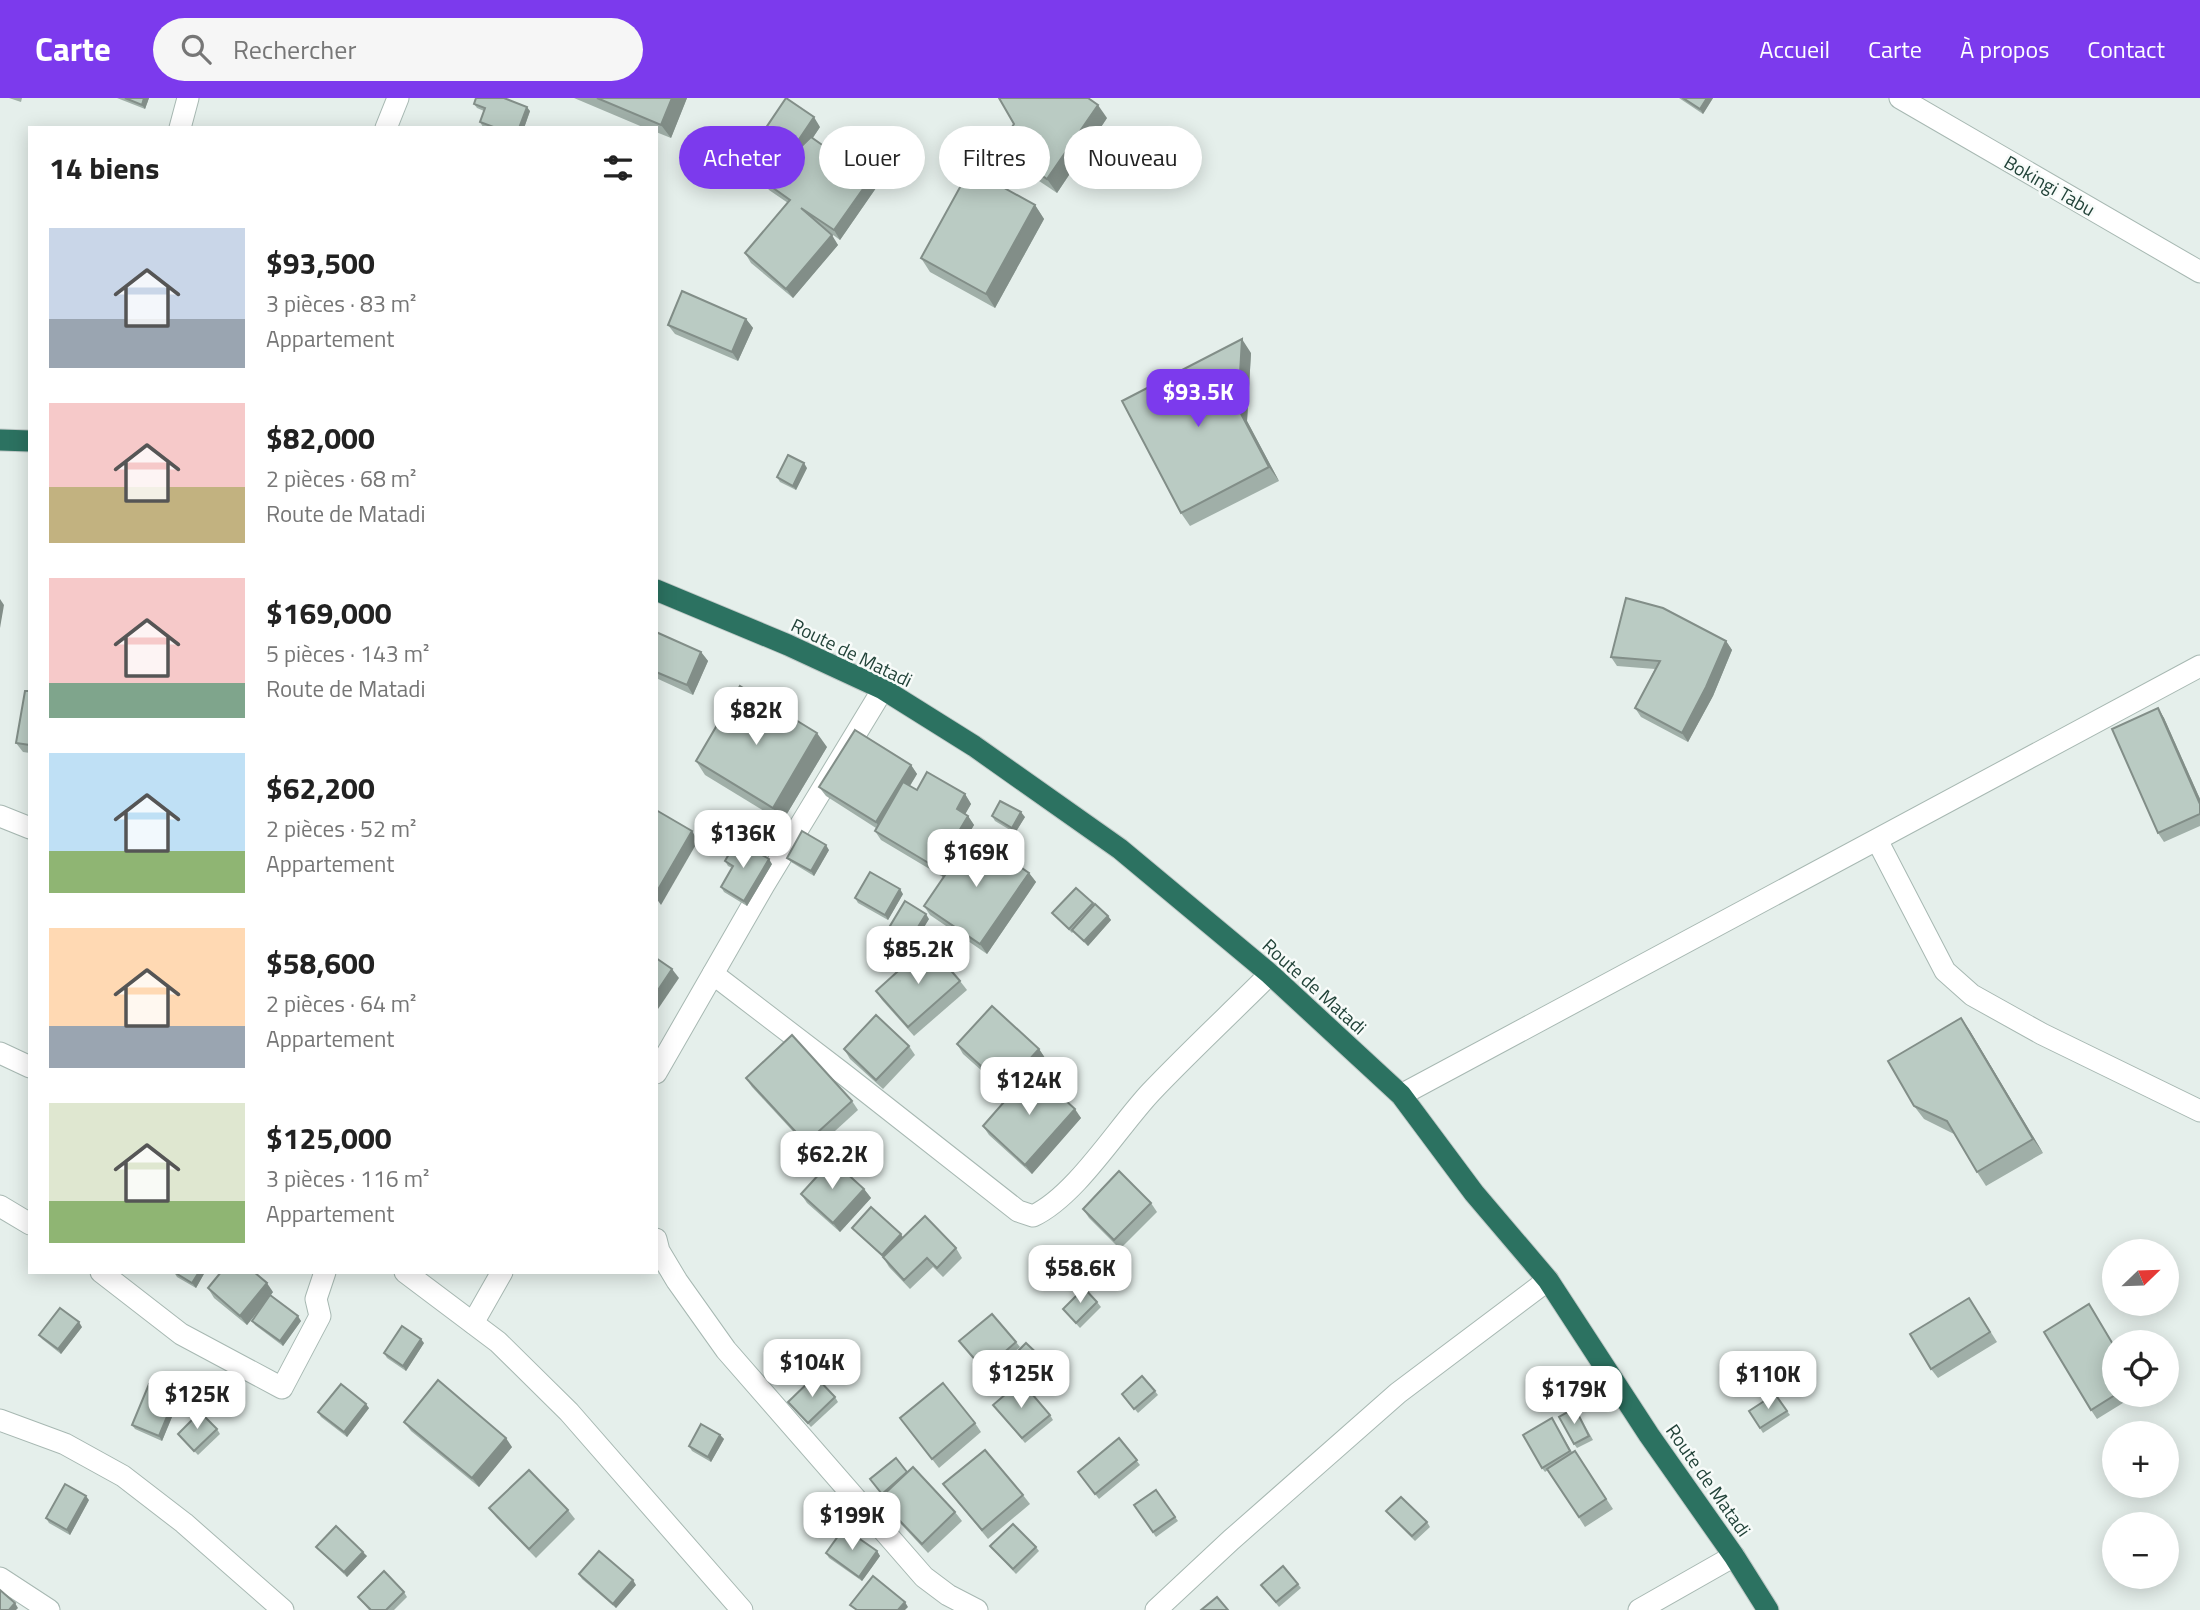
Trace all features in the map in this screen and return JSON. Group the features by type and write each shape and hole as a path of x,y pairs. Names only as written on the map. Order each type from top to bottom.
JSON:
{"highway":[{"path":"0,440 28,441"},
{"name":"Route de Matadi","path":"658,591 788,645 883,689 974,746 1120,849 1270,974 1401,1095 1474,1193 1548,1280 1648,1435 1734,1556 1768,1610"}],"street":[{"path":"181,126 188,98"},
{"path":"387,126 398,98"},
{"name":"Bokingi Tabu","path":"1900,98 2200,272"},
{"path":"1401,1095 2200,666"},
{"path":"658,1070 883,689"},
{"path":"0,816 28,827"},
{"path":"1877,840 1945,971 1972,995 2042,1034 2200,1111"},
{"path":"713,974 1018,1211 1033,1216 1048,1209 1069,1189 1150,1093 1270,974"},
{"path":"0,1053 28,1066"},
{"path":"0,1206 28,1223"},
{"path":"658,1245 677,1281 726,1350 924,1577 948,1595 977,1610"},
{"path":"104,1274 181,1334 282,1388 320,1316 316,1299 324,1274"},
{"path":"408,1274 498,1342 569,1412 742,1610"},
{"path":"473,1323 501,1274"},
{"path":"1156,1610 1398,1393 1548,1280"},
{"path":"0,1420 65,1444 123,1476 184,1523 283,1610"},
{"path":"1639,1610 1734,1556"},
{"path":"0,1577 49,1610"}],"building":[{"path":"125,98 144,98 142,105"},
{"path":"476,98 504,98 527,107 520,126 491,126 480,122 485,108 474,104"},
{"path":"597,98 672,98 661,125"},
{"path":"786,98 814,117 805,130 805,126 767,126"},
{"path":"999,98 1088,98 1098,105 1084,126 1064,126 1064,154 1050,175 1050,126 1013,126 1014,124"},
{"path":"1683,98 1707,98 1700,109"},
{"path":"811,137 819,143 819,189 863,189 834,230 801,208 832,235 786,289 745,253 790,200 775,189 805,189 805,143"},
{"path":"959,189 1006,189 1035,205 986,294 921,258"},
{"path":"682,291 746,319 732,352 668,325"},
{"path":"1242,339 1238,408 1269,467 1181,513 1122,401"},
{"path":"788,455 804,463 793,486 777,477"},
{"path":"1626,598 1663,608 1726,641 1682,733 1635,708 1660,661 1611,657"},
{"path":"658,633 701,652 687,685 658,673"},
{"path":"740,686 817,733 773,808 696,761"},
{"path":"25,691 28,691 28,745 16,743"},
{"path":"2158,708 2200,804 2200,814 2158,833 2112,729"},
{"path":"855,730 911,765 876,822 819,787"},
{"path":"927,772 965,794 957,809 968,816 937,868 875,831 903,782 917,790"},
{"path":"1000,801 1021,812 1012,828 992,816"},
{"path":"658,811 692,831 658,890"},
{"path":"802,831 826,845 811,871 787,858"},
{"path":"973,834 1029,873 980,944 924,906"},
{"path":"737,840 769,859 744,901 721,887 733,866 725,861"},
{"path":"870,872 900,889 885,915 855,898"},
{"path":"1076,888 1093,903 1069,929 1052,913"},
{"path":"905,901 926,914 905,948 884,936"},
{"path":"1095,904 1108,916 1084,941 1072,930"},
{"path":"928,944 960,981 908,1027 876,991"},
{"path":"658,959 672,969 658,990"},
{"path":"992,1006 1039,1049 1004,1087 957,1044"},
{"path":"876,1015 909,1046 876,1080 844,1049"},
{"path":"1961,1018 2033,1139 1977,1172 1947,1121 1914,1106 1888,1061"},
{"path":"792,1035 852,1101 806,1143 746,1078"},
{"path":"1032,1070 1075,1109 1025,1165 983,1126"},
{"path":"832,1160 864,1189 833,1223 801,1194"},
{"path":"1119,1171 1151,1203 1114,1240 1083,1209"},
{"path":"871,1207 901,1234 882,1255 852,1228"},
{"path":"925,1216 956,1248 937,1268 927,1258 904,1280 883,1257"},
{"path":"177,1274 198,1274 192,1283"},
{"path":"219,1274 256,1274 267,1283 240,1316 208,1288"},
{"path":"1084,1288 1097,1302 1076,1323 1063,1309"},
{"path":"270,1295 298,1316 280,1341 252,1321"},
{"path":"1969,1298 1990,1332 1931,1369 1910,1334"},
{"path":"2089,1304 2104,1330 2102,1330 2102,1403 2091,1410 2044,1332"},
{"path":"60,1308 79,1322 58,1349 39,1335"},
{"path":"992,1314 1016,1342 984,1370 959,1341"},
{"path":"402,1326 421,1339 403,1366 384,1353"},
{"path":"1026,1343 1045,1361 1028,1377 1010,1359"},
{"path":"815,1376 835,1397 808,1423 788,1402"},
{"path":"1142,1376 1155,1391 1134,1409 1122,1394"},
{"path":"438,1380 506,1438 472,1478 404,1422"},
{"path":"1021,1381 1050,1415 1022,1438 993,1405"},
{"path":"943,1383 975,1423 932,1459 900,1418"},
{"path":"149,1384 176,1395 159,1436 132,1425"},
{"path":"341,1384 366,1404 344,1432 318,1412"},
{"path":"1775,1394 1787,1411 1760,1428 1749,1411"},
{"path":"1575,1408 1589,1436 1574,1444 1559,1417"},
{"path":"200,1412 217,1429 194,1451 178,1434"},
{"path":"1552,1418 1570,1451 1542,1468 1523,1435"},
{"path":"701,1424 720,1435 708,1457 689,1446"},
{"path":"1119,1438 1137,1460 1095,1494 1078,1472"},
{"path":"985,1450 1023,1495 982,1530 943,1484"},
{"path":"1575,1451 1606,1499 1579,1517 1547,1469"},
{"path":"896,1458 907,1472 882,1494 870,1479"},
{"path":"913,1467 955,1512 922,1544 879,1499"},
{"path":"529,1470 568,1510 529,1549 489,1508"},
{"path":"65,1484 86,1496 67,1530 46,1518"},
{"path":"1156,1490 1175,1517 1153,1532 1134,1505"},
{"path":"1401,1497 1427,1522 1412,1536 1386,1511"},
{"path":"1013,1524 1036,1547 1013,1569 990,1546"},
{"path":"336,1526 363,1552 344,1572 316,1547"},
{"path":"844,1528 877,1551 859,1577 826,1553"},
{"path":"599,1551 633,1580 613,1604 579,1574"},
{"path":"1283,1566 1298,1584 1276,1602 1261,1585"},
{"path":"384,1571 404,1592 386,1610 371,1610 358,1597"},
{"path":"873,1576 905,1602 898,1610 857,1610 850,1605"},
{"path":"0,1590 15,1603 9,1610 0,1610"},
{"path":"1217,1597 1228,1610 1201,1610"}]}
